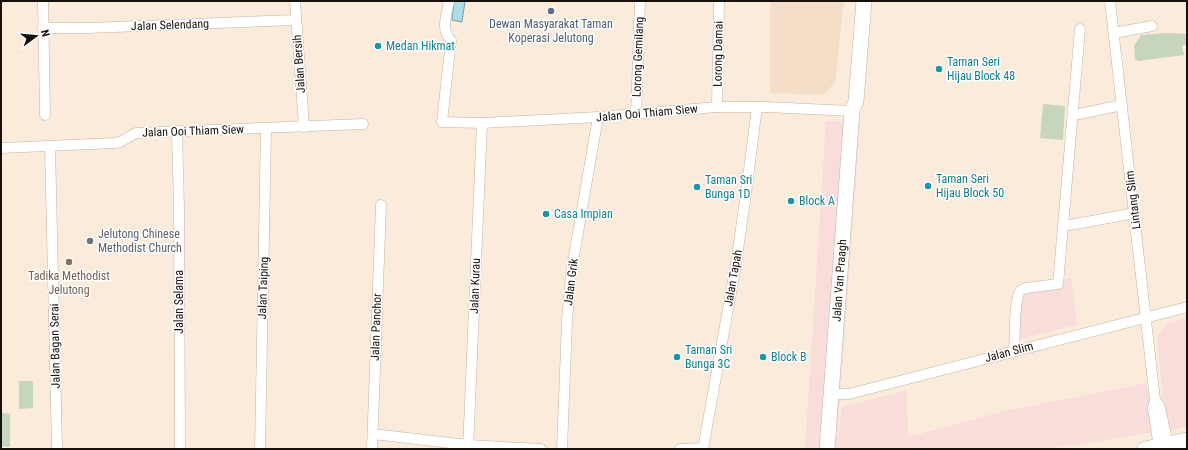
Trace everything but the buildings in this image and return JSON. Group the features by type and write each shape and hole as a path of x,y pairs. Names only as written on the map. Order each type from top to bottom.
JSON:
{"main road":[{"name":"Jalan Van Praagh","path":"852,111 848,101 857,1"},
{"name":"Jalan Van Praagh","path":"827,449 852,111 856,101 864,1"},
{"path":"1157,447 1187,440"}],"street":[{"path":"43,1 45,115"},
{"name":"Jalan Bersih","path":"295,1 304,127"},
{"name":"Jalan Ooi Thiam Siew","path":"449,1 445,25 447,37 451,40 442,122 482,123 598,117 717,107 852,111"},
{"name":"Lorong Gemilang","path":"636,114 640,1"},
{"name":"Lorong Damai","path":"717,107 719,1"},
{"name":"Lintang Slim","path":"1110,1 1147,317 1155,400 1153,408 1157,447"},
{"name":"Jalan Selendang","path":"43,28 88,28 296,20"},
{"path":"1114,33 1152,26"},
{"path":"1014,351 1016,313 1019,293 1021,290 1026,288 1058,284 1080,29"},
{"path":"1080,114 1122,106"},
{"name":"Jalan Tapah","path":"703,449 735,270 756,107"},
{"name":"Jalan Grik","path":"562,449 567,321 571,273 598,117"},
{"name":"Jalan Kurau","path":"468,447 482,123"},
{"name":"Jalan Ooi Thiam Siew","path":"1,148 115,143 120,142 136,133 363,124"},
{"name":"Jalan Taiping","path":"260,449 266,128"},
{"name":"Jalan Selama","path":"177,131 180,449"},
{"name":"Jalan Bagan Serai","path":"50,147 57,449"},
{"name":"Jalan Panchor","path":"372,449 381,205"},
{"path":"1070,225 1135,213"},
{"name":"Jalan Slim","path":"831,394 849,394 1187,307"},
{"path":"372,434 468,447 541,449"},
{"path":"680,449 703,449"}],"shaded area":[{"path":"770,1 844,1 835,83 822,95 770,93"},
{"path":"826,121 860,123 837,441 842,407 907,390 908,437 1005,411 1146,382 1154,432 1049,449 805,449"},
{"path":"1071,278 1077,325 1008,342 1018,286"},
{"path":"1187,318 1187,426 1168,431 1164,409 1157,337 1168,323"}],"green space":[{"path":"1166,33 1187,34 1187,44 1182,46 1184,55 1138,61 1135,59 1134,46 1141,35"},
{"path":"1043,104 1065,106 1063,140 1040,138"},
{"path":"19,381 33,381 33,408 19,409"},
{"path":"1,413 10,414 10,447 1,446"}],"water":[{"path":"454,1 465,1 462,22 452,20"}],"place":[{"name":"Dewan Masyarakat Taman Koperasi Jelutong","path":"551,11"},
{"name":"Medan Hikmat","path":"378,46"},
{"name":"Taman Seri Hijau Block 48","path":"939,69"},
{"name":"Taman Seri Hijau Block 50","path":"928,186"},
{"name":"Taman Sri Bunga 1D","path":"697,187"},
{"name":"Block A","path":"791,201"},
{"name":"Casa Impian","path":"546,214"},
{"name":"Jelutong Chinese Methodist Church","path":"90,241"},
{"name":"Tadika Methodist Jelutong","path":"69,262"},
{"name":"Taman Sri Bunga 3C","path":"677,357"},
{"name":"Block B","path":"763,357"}]}
